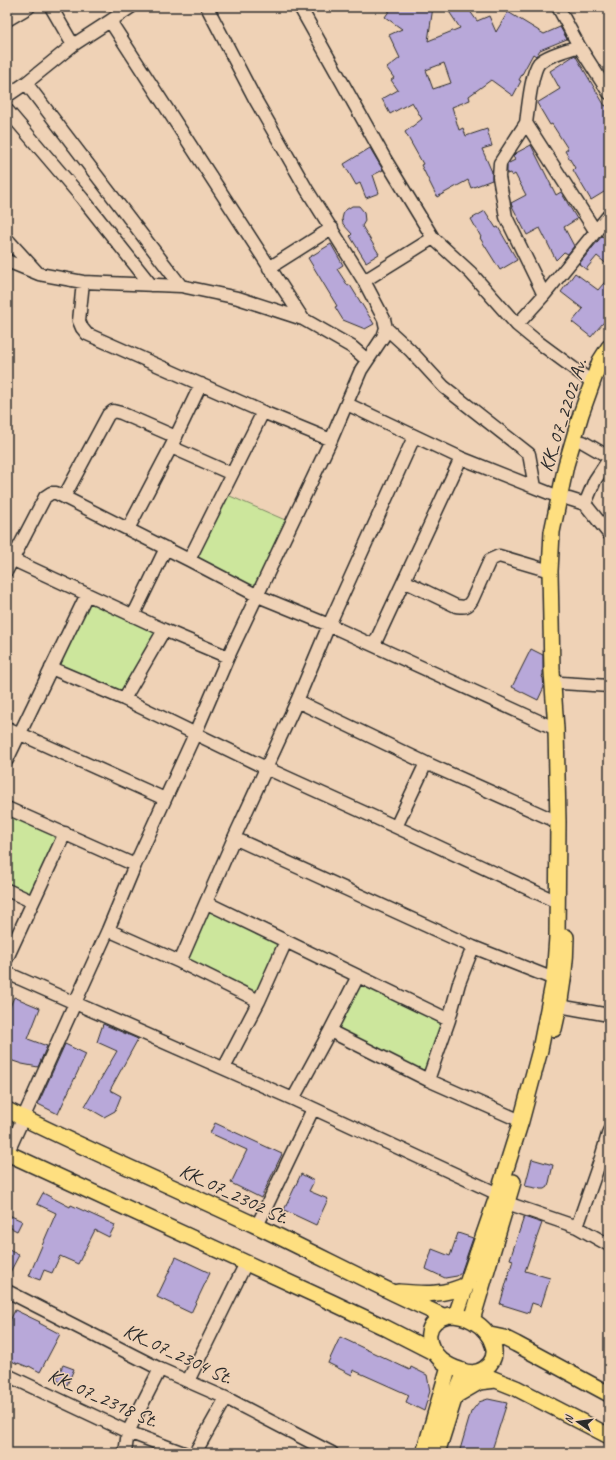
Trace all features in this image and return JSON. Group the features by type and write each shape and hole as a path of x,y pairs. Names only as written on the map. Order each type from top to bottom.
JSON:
{"main road":[{"name":"KK_07_2202 Av.","path":"564,498 566,465 581,414 600,361 609,347"},
{"path":"472,1320 540,1050 554,979 558,822 556,729 552,671 550,571 552,532 588,420 609,367"},
{"path":"435,1354 429,1342 428,1335 431,1326 450,1316 468,1284 503,1198 536,1105 560,1006 566,962 566,864 563,730 558,613 564,498"},
{"name":"KK_07_2302 St.","path":"7,1110 257,1226 388,1291 450,1316"},
{"path":"7,1154 92,1191 364,1318 435,1354 449,1366 496,1380 516,1388 609,1436"},
{"path":"388,1291 433,1294 458,1289 468,1284"},
{"path":"479,1297 483,1316 497,1336"},
{"path":"450,1316 472,1320 497,1336 609,1394"},
{"path":"424,1453 448,1396 470,1372 488,1367 492,1360 497,1336"},
{"path":"407,1339 421,1350 433,1363 439,1380 448,1396"},
{"path":"437,1453 448,1396 449,1366"},
{"path":"448,1396 479,1382 496,1380"}],"street":[{"path":"7,20 29,7"},
{"path":"51,7 73,45"},
{"path":"7,96 26,83 73,45 131,7"},
{"path":"7,1154 108,930 135,865 195,734 228,657 331,440 361,370 383,337 386,328 384,319 364,281 307,190 255,99 207,7"},
{"path":"300,7 385,159 433,238 471,273 517,325 592,382"},
{"path":"561,8 579,46 604,73 609,93"},
{"path":"110,21 304,319"},
{"path":"544,295 506,217 500,176 500,163 526,123 532,81 536,69 540,63 548,58 579,46"},
{"path":"26,83 181,286"},
{"path":"7,110 82,198 151,284"},
{"path":"526,123 596,232"},
{"path":"517,325 544,295 609,215"},
{"path":"270,268 332,228"},
{"path":"364,281 433,238"},
{"path":"7,239 39,274"},
{"path":"7,261 39,274 83,282 181,286 238,298 304,319 352,347 367,360"},
{"path":"83,282 79,321 87,334 263,412 331,440"},
{"path":"386,328 410,350 444,387 529,454 535,487"},
{"path":"128,529 201,384"},
{"path":"347,404 461,458 564,498 585,504 609,534"},
{"path":"64,497 108,415 113,411 121,413 232,474"},
{"path":"190,560 263,412"},
{"path":"180,962 414,437"},
{"path":"582,442 609,458 595,480 585,504"},
{"path":"374,645 461,458"},
{"path":"228,657 164,630 86,594 9,562 45,497 50,493 56,493 258,596 374,645 556,729"},
{"path":"133,616 166,548"},
{"path":"404,581 456,606 465,607 469,605 490,560 494,558 499,556 550,571"},
{"path":"7,760 86,594"},
{"path":"124,699 164,630"},
{"path":"51,668 124,699 266,768 557,902"},
{"path":"560,683 609,686"},
{"path":"297,701 426,763 558,822"},
{"path":"7,728 165,799"},
{"path":"396,827 426,763"},
{"path":"7,808 135,865"},
{"path":"7,958 65,833"},
{"path":"234,838 472,947 554,979"},
{"path":"7,890 33,902"},
{"path":"207,903 449,1020"},
{"path":"108,930 180,962 259,1001"},
{"path":"224,1068 259,1001 286,941"},
{"path":"428,1080 472,947"},
{"path":"7,973 293,1098 313,1109 503,1198 577,1227 609,1245"},
{"path":"293,1098 358,976"},
{"path":"560,1006 609,1015"},
{"path":"330,1031 428,1080 521,1122"},
{"path":"257,1226 313,1109"},
{"path":"577,1227 605,1160 609,1131"},
{"path":"188,1381 246,1263"},
{"name":"KK_07_2304 St.","path":"9,1297 160,1369 226,1398 332,1453"},
{"path":"125,1453 128,1432 160,1369"},
{"name":"KK_07_2318 St.","path":"7,1375 128,1432 184,1453"},
{"path":"195,1453 226,1398"}],"green space":[{"path":"223,493 292,523 258,596 189,560"},
{"path":"87,594 164,630 124,699 51,668"},
{"path":"7,808 65,833 33,902 7,890"},
{"path":"207,903 286,941 259,1001 180,962"},
{"path":"358,976 449,1020 428,1080 330,1031"}],"building":[{"path":"392,7 433,7 428,41 460,28 446,7 467,7 477,21 489,16 496,32 508,12 544,34 560,27 567,39 540,50 536,56 533,54 519,80 521,81 513,96 491,80 469,96 470,100 452,107 459,130 463,128 466,136 487,129 492,146 482,149 492,172 492,180 471,188 468,180 437,197 421,165 423,164 405,132 422,119 412,102 390,114 382,99 398,90 391,80 394,78 387,68 400,58 389,35 402,29 385,17","holes":["444,63 451,83 433,89 426,70"]},
{"path":"575,55 605,106 609,104 609,189 591,200 573,170 575,168 565,151 568,149 552,124 550,125 537,103 560,89 550,71"},
{"path":"531,145 556,195 561,192 577,219 564,227 574,246 568,254 564,252 556,260 540,228 527,235 511,203 526,195 515,174 512,176 510,173 507,174 507,165 515,160 513,156 516,153"},
{"path":"370,148 383,170 373,175 379,193 366,198 360,183 356,185 344,164"},
{"path":"352,206 359,206 364,212 365,221 362,226 379,254 366,262 350,236 352,234 343,224 342,219 344,211"},
{"path":"485,211 496,228 498,227 517,260 500,270 480,238 481,237 471,219"},
{"path":"602,236 609,242 609,266 597,256 587,270 579,264"},
{"path":"331,244 343,265 337,269 348,286 350,285 374,324 365,329 343,320 335,307 337,306 308,258"},
{"path":"575,273 598,290 609,277 609,316 591,337 572,322 583,309 561,292"},
{"path":"531,649 543,655 542,677 544,687 538,700 512,687"},
{"path":"14,997 40,1008 28,1039 47,1046 38,1067 7,1059 7,1014"},
{"path":"103,1024 138,1039 110,1090 121,1096 115,1111 104,1117 85,1106 117,1051 97,1042"},
{"path":"65,1044 86,1054 58,1114 38,1104"},
{"path":"215,1123 282,1154 261,1198 231,1183 247,1150 210,1133"},
{"path":"532,1159 553,1165 548,1187 545,1189 525,1186"},
{"path":"301,1174 314,1181 309,1191 328,1199 316,1225 284,1210"},
{"path":"43,1193 70,1207 71,1205 115,1225 109,1237 95,1230 78,1264 60,1256 52,1273 44,1270 40,1280 29,1276 56,1213 37,1204"},
{"path":"7,1214 22,1221 17,1231 7,1226"},
{"path":"524,1217 542,1223 525,1271 550,1278 541,1306 532,1303 529,1313 500,1304 513,1260 510,1259"},
{"path":"458,1233 473,1238 461,1273 457,1276 445,1278 426,1269 432,1249 450,1256"},
{"path":"7,1249 19,1255 7,1278"},
{"path":"176,1257 210,1273 191,1313 157,1297"},
{"path":"15,1310 60,1334 40,1372 29,1366 18,1364 7,1359 7,1327"},
{"path":"340,1337 410,1370 411,1367 427,1375 430,1391 424,1411 406,1402 409,1395 353,1370 352,1375 328,1363"},
{"path":"63,1365 74,1369 67,1385 56,1380"},
{"path":"488,1399 507,1403 491,1453 459,1453 471,1412 479,1402"}]}
